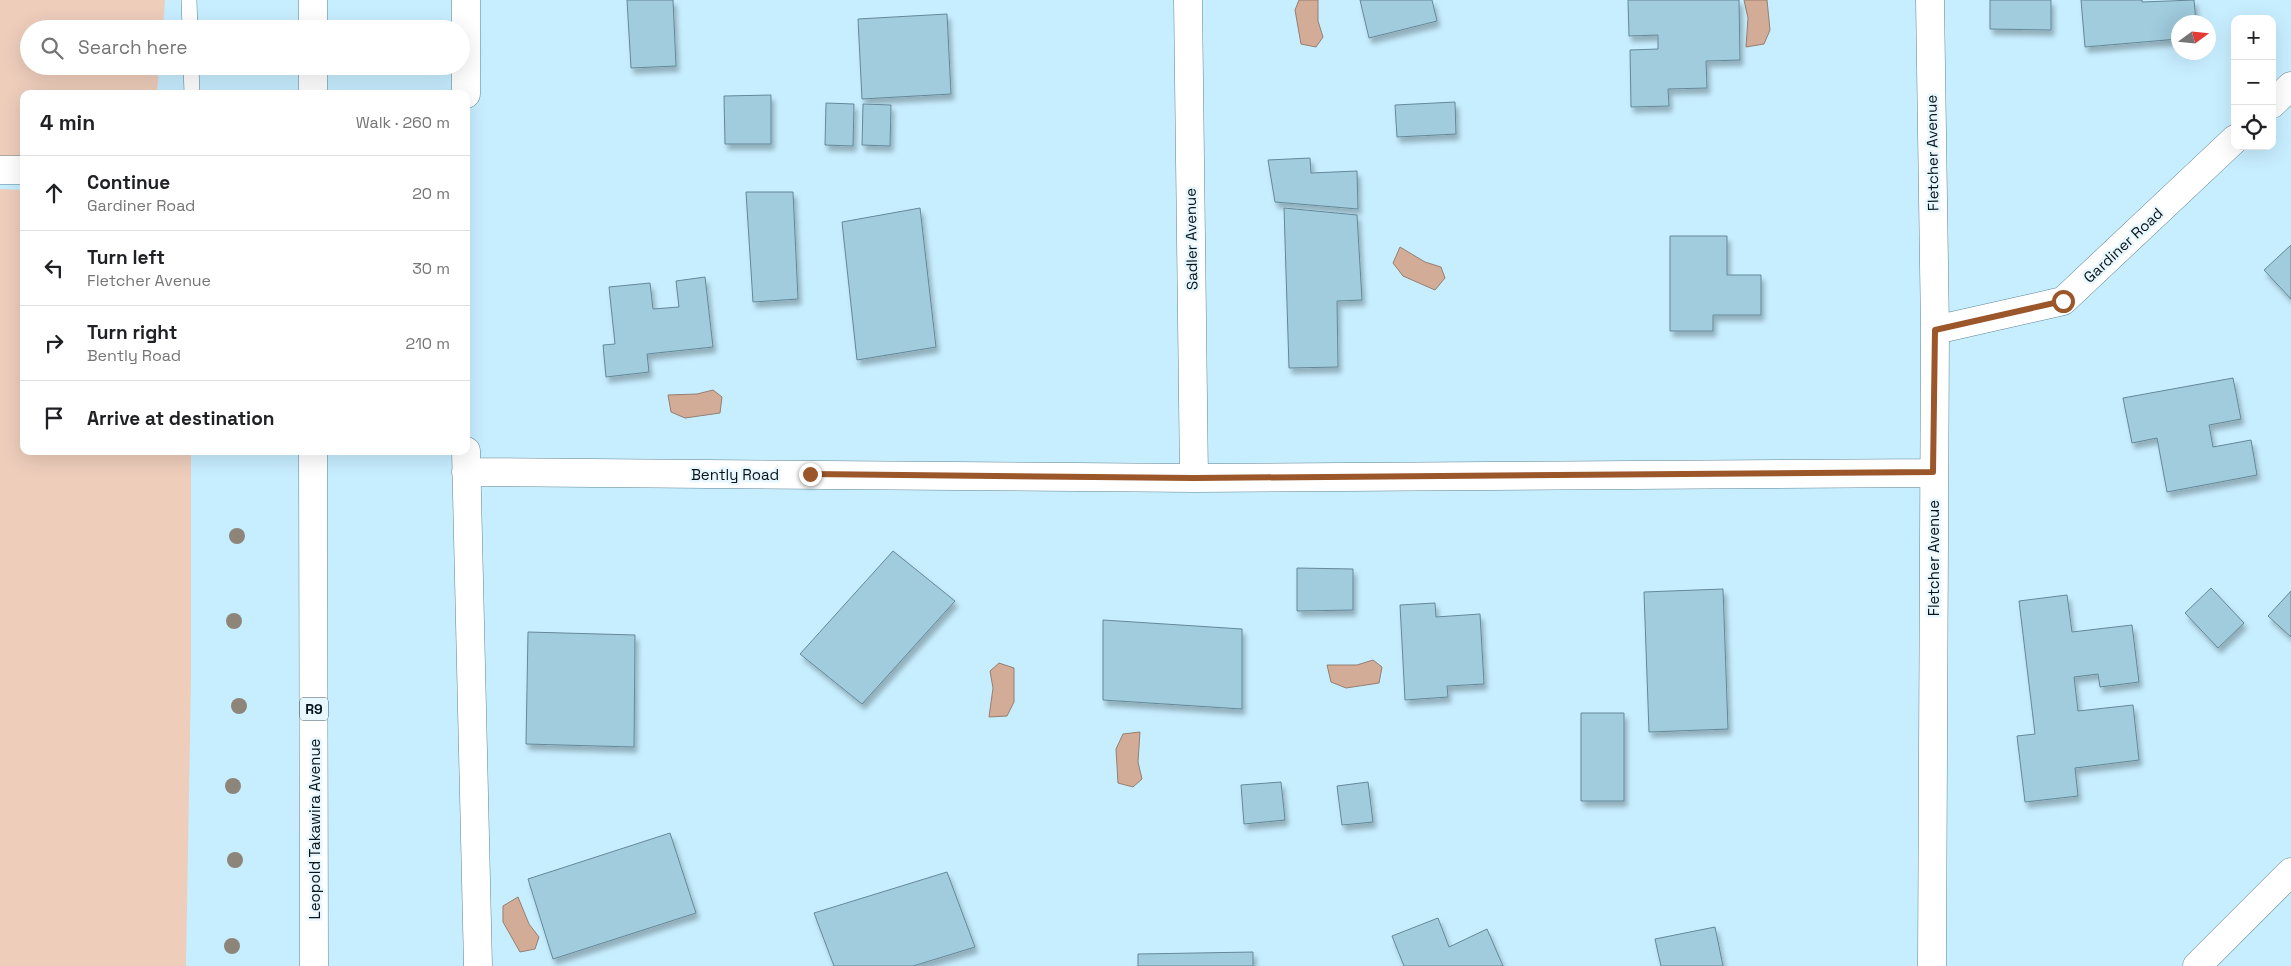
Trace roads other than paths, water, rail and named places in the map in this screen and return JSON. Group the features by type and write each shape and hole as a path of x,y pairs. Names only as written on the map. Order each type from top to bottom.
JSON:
{"main road":[{"path":"313,20 314,0"},
{"path":"466,0 466,20"},
{"name":"Sadler Avenue","path":"1188,0 1194,478"},
{"name":"Fletcher Avenue","path":"1930,0 1935,330 1932,966"},
{"path":"313,75 313,90"},
{"path":"466,75 466,90"},
{"path":"2276,100 2291,86"},
{"name":"Gardiner Road","path":"1935,330 2063,301 2231,143"},
{"path":"0,170 20,170"},
{"name":"Leopold Takawira Avenue","path":"313,455 314,966"},
{"path":"466,462 478,966"},
{"name":"Bently Road","path":"466,462 1194,478 1933,472"},
{"path":"2197,966 2291,872"}],"lane":[{"path":"189,0 190,20"},
{"path":"191,75 192,90"}]}
